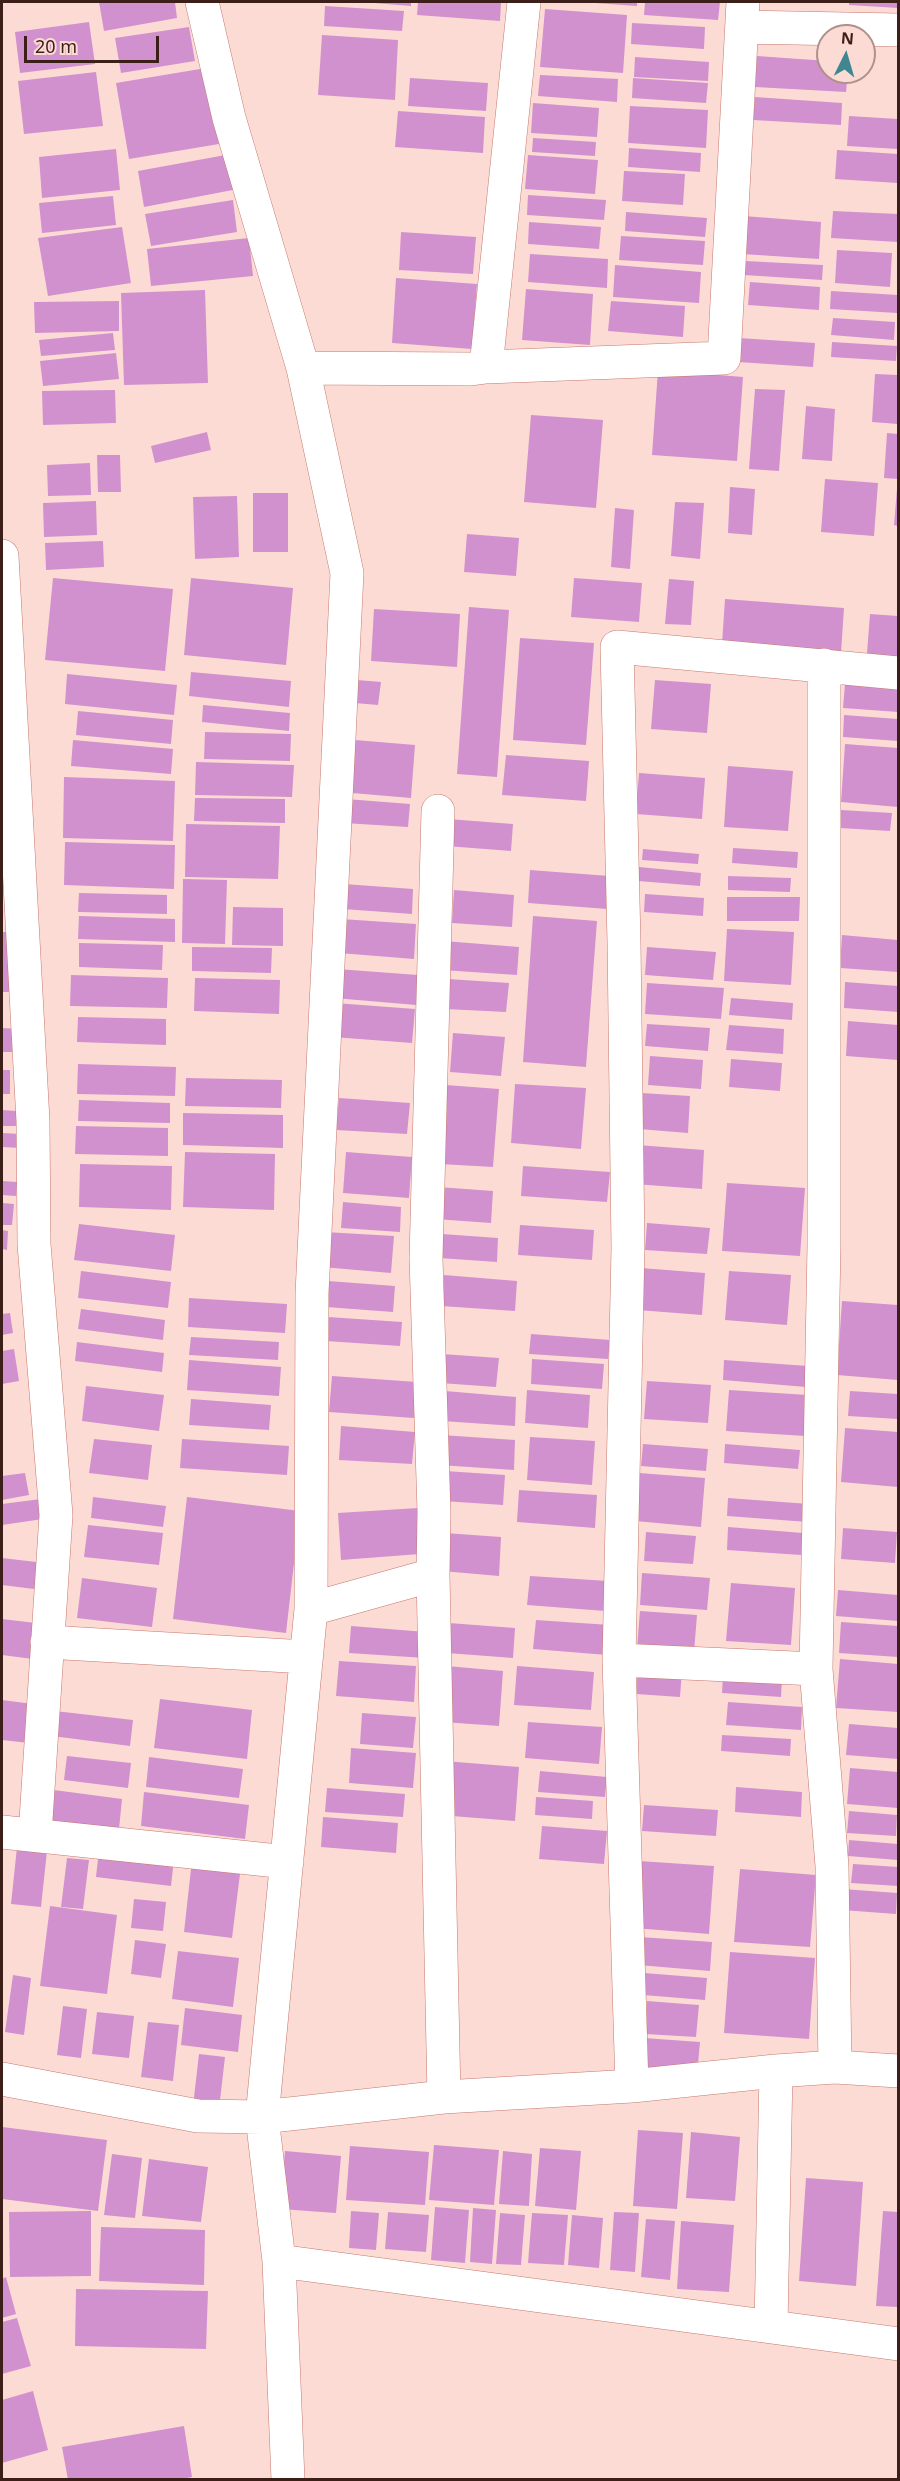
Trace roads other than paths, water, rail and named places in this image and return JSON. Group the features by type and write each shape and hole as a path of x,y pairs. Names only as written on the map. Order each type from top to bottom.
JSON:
{"street":[{"path":"202,2 229,118 303,368 347,573 312,1293 311,1609 262,2117 279,2261 288,2480"},
{"path":"486,366 524,2"},
{"path":"303,368 471,369 486,366 724,358 743,14 898,30"},
{"path":"2,556 33,1121 34,1244 56,1515 35,1834"},
{"path":"632,2086 619,1660 628,1248 617,647 898,673"},
{"path":"824,665 824,1245 816,1669 832,1866 835,2067"},
{"path":"438,811 426,1258 434,1512 433,1575 444,2097"},
{"path":"311,1609 433,1575"},
{"path":"47,1642 306,1657"},
{"path":"619,1660 816,1669"},
{"path":"2,1832 287,1862"},
{"path":"2,2079 198,2116 262,2117 444,2097 632,2086 776,2071 835,2067 898,2071"},
{"path":"771,2327 776,2071"},
{"path":"279,2261 898,2344"}]}
